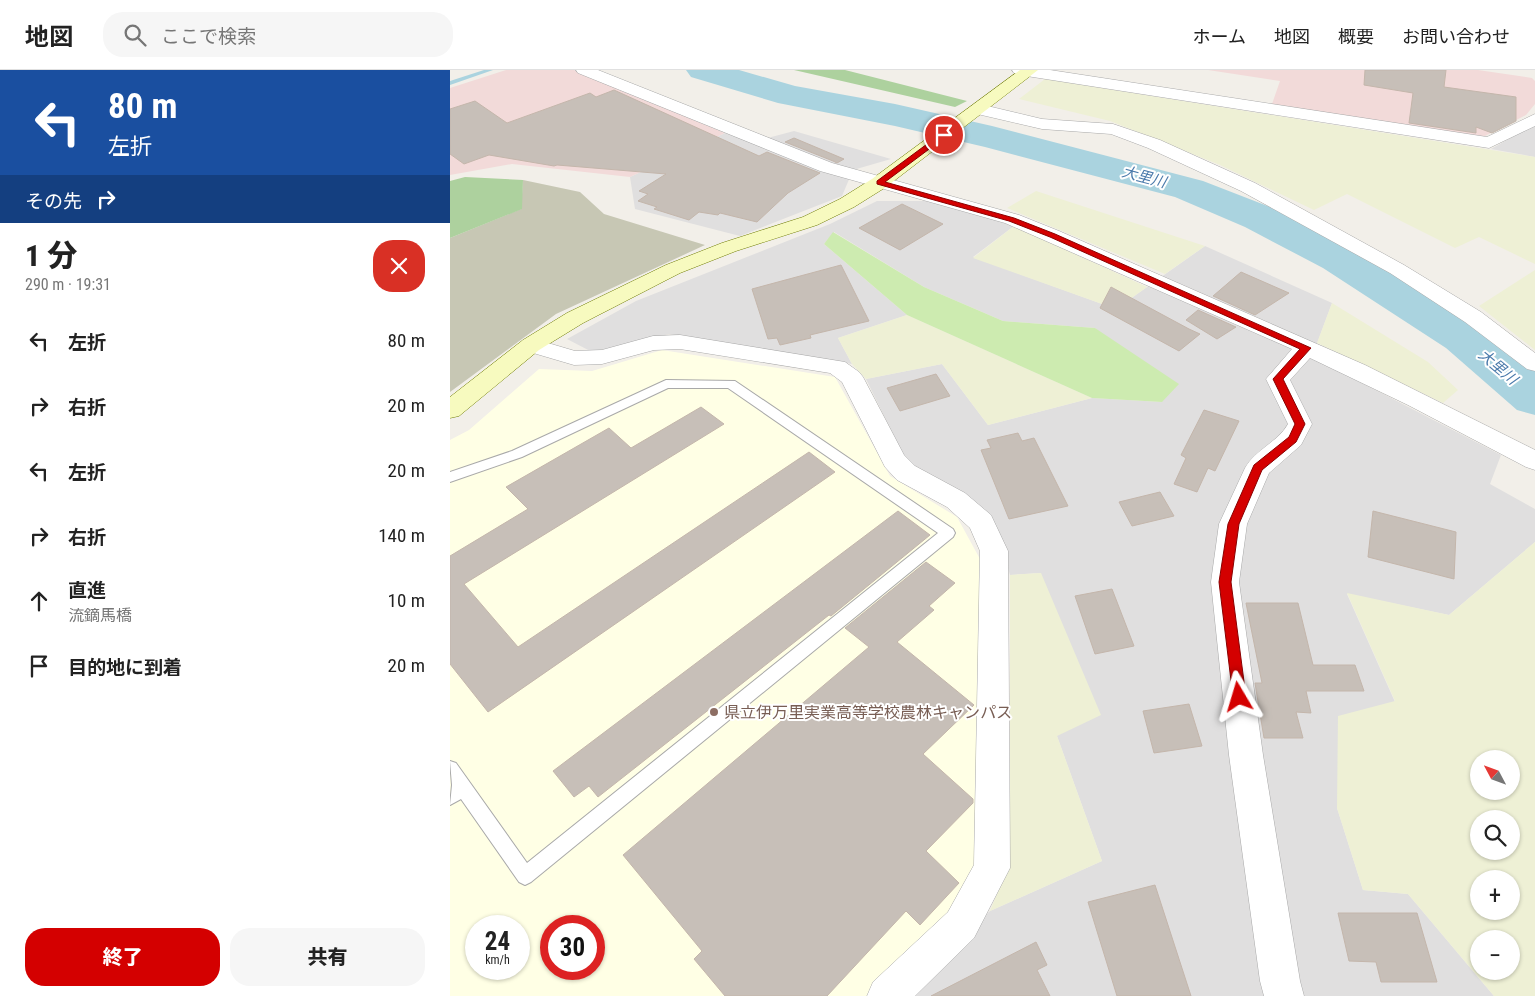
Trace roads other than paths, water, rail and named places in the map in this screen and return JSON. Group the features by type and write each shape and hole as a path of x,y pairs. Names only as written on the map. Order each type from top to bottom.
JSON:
{"street":[{"path":"584,70 826,167 1012,219 1052,235 1306,348 1473,428 1535,461"},
{"path":"450,410 531,345 575,318 673,269 729,247 810,220 847,203 906,164 1026,70 1489,142 1535,119"},
{"path":"974,112 1042,124 1113,129 1154,144 1248,186 1397,269 1473,317 1535,364"},
{"path":"531,345 574,358 602,357 654,342 680,342 837,367 851,377 894,461 906,473 956,500 981,522 994,551 992,868 961,925 887,996"},
{"path":"1284,996 1280,981 1246,755 1225,582 1234,524 1258,468 1292,439 1300,424 1278,379 1306,348"}],"lane":[{"path":"450,477 517,454 666,384 731,384 948,533 525,876 456,792 450,769"}],"waterway":[{"path":"450,83 490,70"},
{"name":"大里川","path":"703,70 790,96 895,115 992,137 1189,189 1260,218 1338,259 1463,337 1535,398"}],"place":[{"name":"県立伊万里実業高等学校農林キャンパス","path":"714,712"}]}
